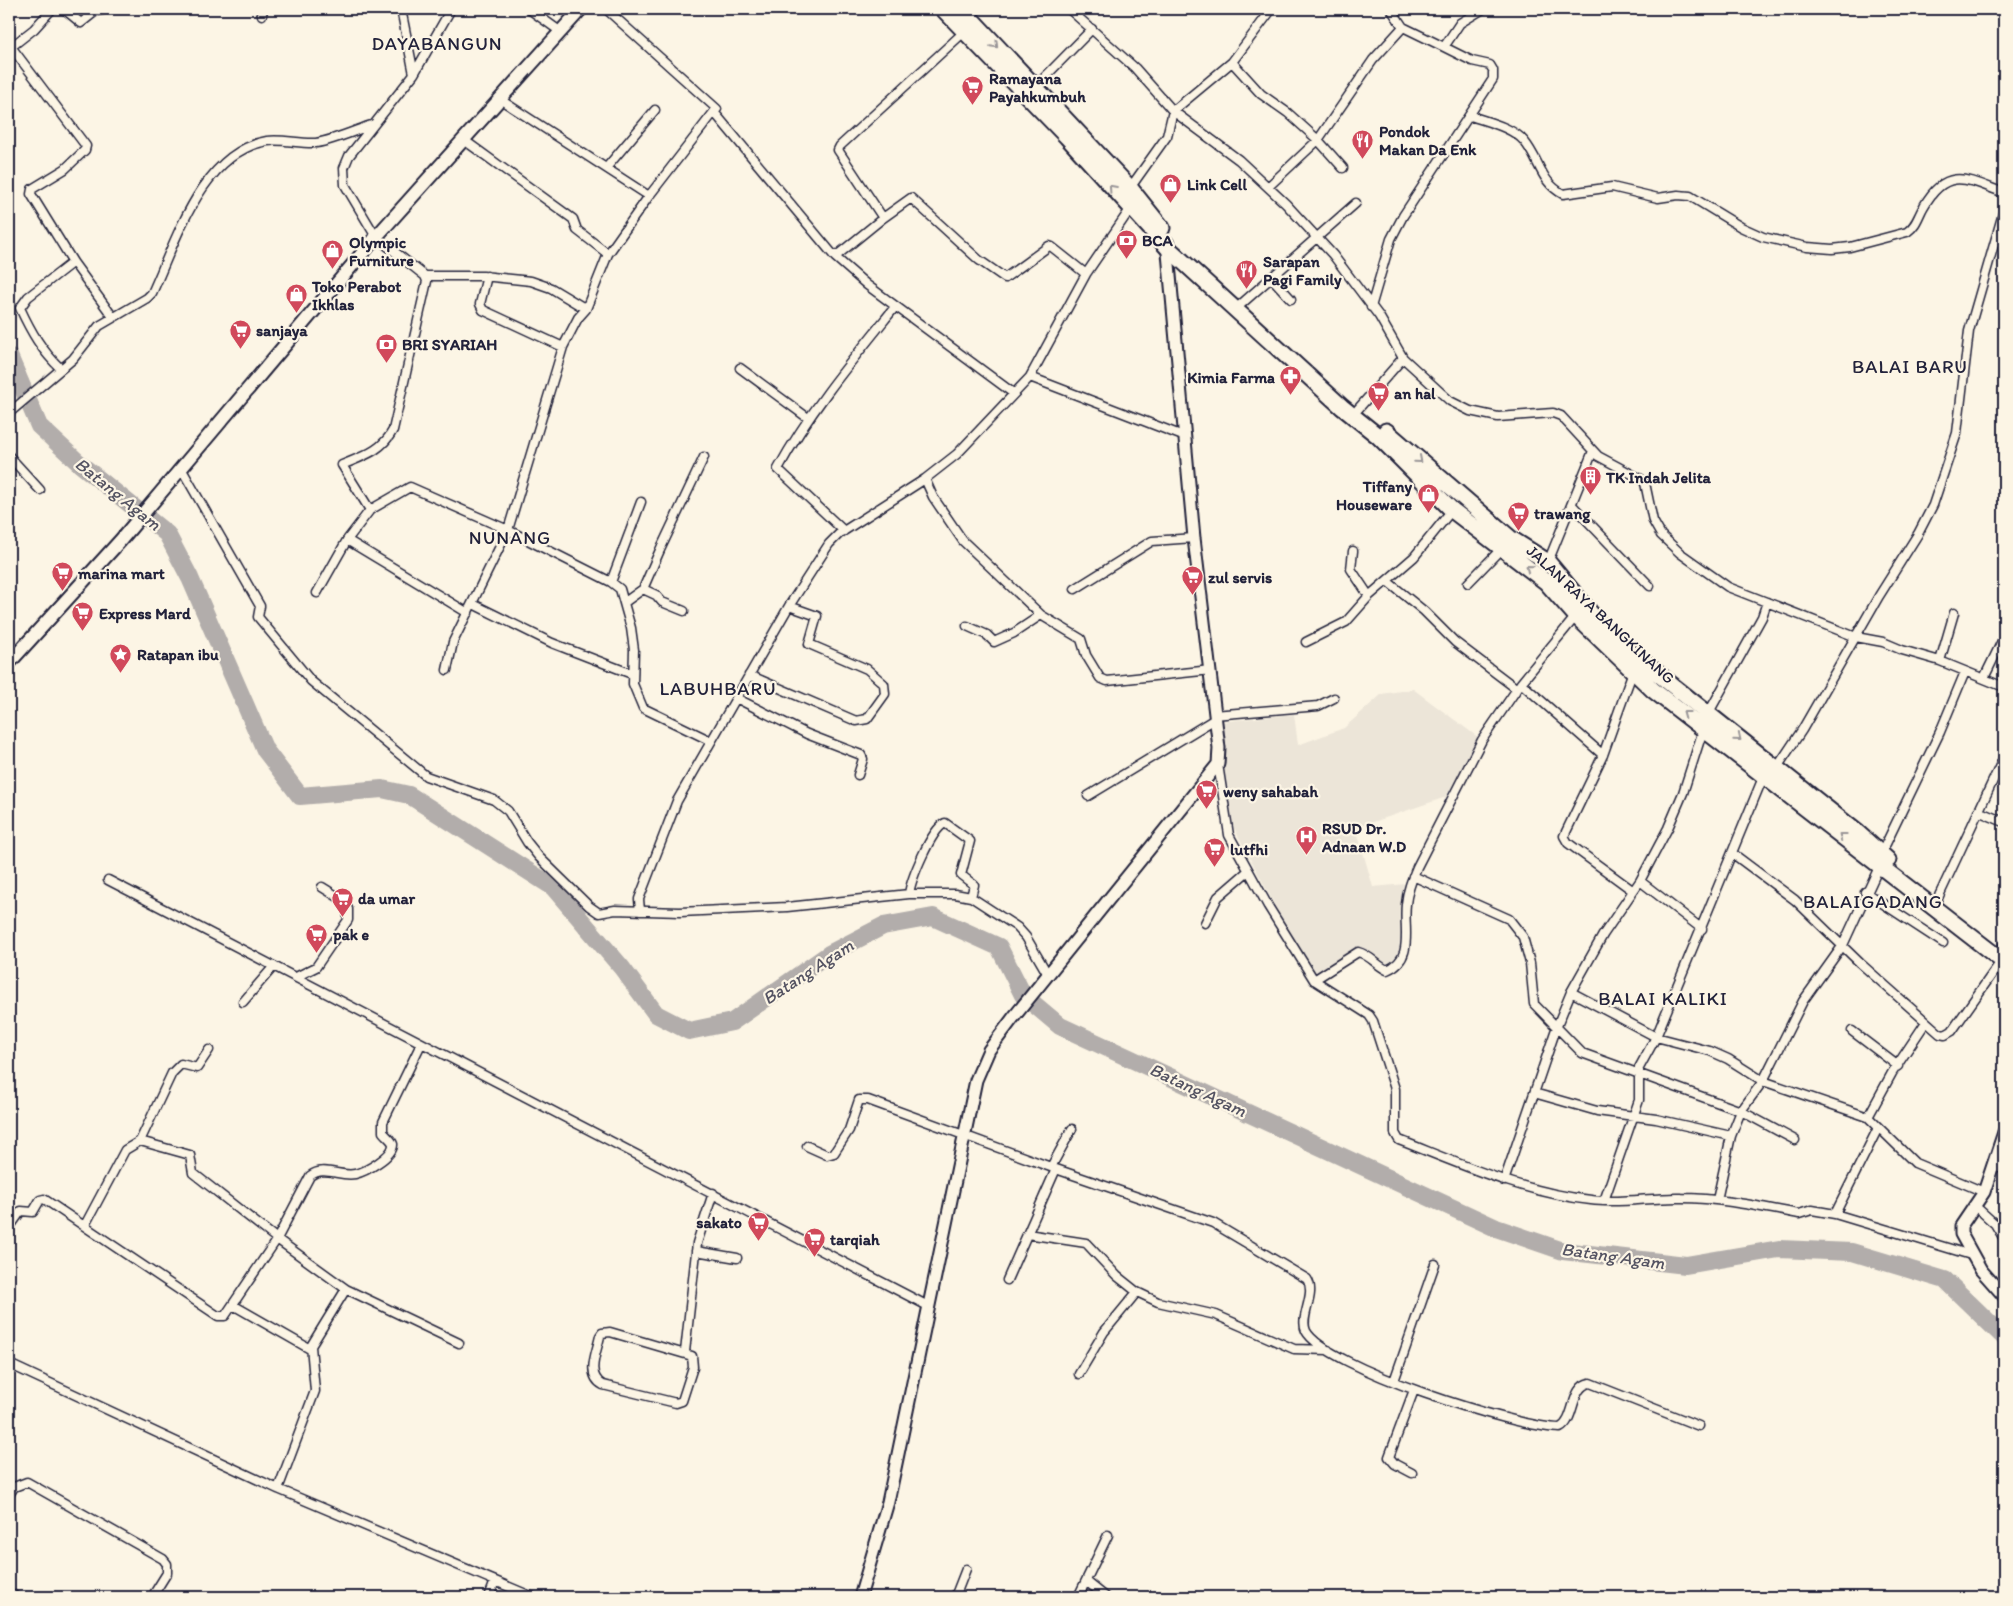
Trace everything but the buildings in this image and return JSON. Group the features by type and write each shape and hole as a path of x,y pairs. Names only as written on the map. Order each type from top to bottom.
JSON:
{"highway":[{"name":"JALAN RAYA BANGKINANG","path":"943,9 963,17 1035,87 1131,208 1239,306 1358,409 1452,510 1506,543 1548,562 1609,635 1658,684 1874,854 2003,952"},
{"name":"JALAN RAYA BANGKINANG","path":"963,17 1071,133 1130,188 1167,240 1342,407 1381,433 1506,543 1546,582 1576,616 1633,671 1658,684"},
{"name":"JALAN RAYA BANGKINANG","path":"1905,878 1938,898 2003,952"}],"main road":[{"path":"9,663 120,541 376,237 581,9"}],"street":[{"path":"52,9 34,29 10,45 86,146 85,150 65,169 32,189 31,194 72,262 113,317"},
{"path":"64,9 81,23 96,11 107,9"},
{"path":"401,9 414,74"},
{"path":"370,510 342,465 372,453 388,439 393,430 427,281 425,276 376,237 345,185 344,168 349,156 414,74 451,9"},
{"path":"529,9 561,32"},
{"path":"447,670 452,642 473,604 508,530 562,347 578,318 586,309 608,254 649,196 717,108 606,9"},
{"path":"1069,9 1135,68 1173,111 1239,160 1317,237 1333,255 1371,306 1403,358 1450,401 1470,411 1498,417 1553,413 1561,416 1593,452 1644,483 1653,521 1661,535 1680,554 1728,587 1856,636 1883,642 1902,650 1940,660 2004,687"},
{"path":"1130,188 1167,136 1173,111 1232,62 1272,9"},
{"path":"1371,306 1395,231 1471,116 1493,79 1493,70 1490,65 1472,61 1403,27 1391,9"},
{"path":"1444,47 1460,23 1483,9"},
{"path":"883,218 838,150 963,17"},
{"path":"1268,187 1318,140 1373,60 1403,27"},
{"path":"1035,87 1092,30"},
{"path":"1232,62 1261,94 1288,113 1318,140 1343,168"},
{"path":"501,100 649,196"},
{"path":"607,167 656,110"},
{"path":"714,112 835,257 867,285 1013,393"},
{"path":"1471,116 1515,134 1529,150 1546,181 1563,194 1612,187 1658,198 1678,195 1690,196 1741,227 1763,237 1807,247 1850,248 1907,232 1915,227 1924,206 1937,186 1956,178 1964,178 2004,193"},
{"path":"9,413 73,359 99,326 147,298 152,293 197,196 220,165 237,151 265,142 287,140 321,142 374,124"},
{"path":"464,140 573,219 577,230 608,254"},
{"path":"835,257 911,198 979,260 1005,278 1048,246 1086,274"},
{"path":"1239,306 1356,203"},
{"path":"639,910 639,899 675,806 789,606 830,544 844,531 926,478 969,443 1013,393 1030,377 1086,274 1131,208"},
{"path":"1605,1198 1634,1116 1639,1096 1639,1068 1656,1037 1732,854 1770,772 1802,730 1918,534 1933,505 1957,433 1968,331 2004,210"},
{"path":"1167,240 1183,436 1211,670 1219,748 1218,764 1229,835 1248,871 1314,980 1369,1015 1373,1021 1392,1078 1395,1129 1399,1140 1504,1181 1587,1200 1718,1196 1799,1214 1812,1210 1831,1214 1971,1255"},
{"path":"61,369 46,356 34,337 20,308 28,298 72,262"},
{"path":"425,276 487,276 523,280 551,288 586,309"},
{"path":"487,276 480,304 484,310 562,347"},
{"path":"1271,277 1291,298"},
{"path":"844,531 778,469 808,418 895,306"},
{"path":"1358,409 1403,358"},
{"path":"740,368 808,418"},
{"path":"1030,377 1183,436"},
{"path":"1548,562 1573,506 1593,452"},
{"path":"9,456 40,490"},
{"path":"625,602 644,589 660,550 704,457"},
{"path":"181,468 260,606 258,617 311,681 426,776 494,800 508,811 527,842 539,857 589,906 599,913 615,910 787,907 910,890 972,894 1017,927 1026,937 1046,975"},
{"path":"926,478 933,497 963,541 1041,615 1081,640 1086,655 1100,678 1107,681 1211,670"},
{"path":"317,593 347,540 370,510 410,487 508,530 611,582 620,589 625,602 633,643 632,684 643,708 711,741"},
{"path":"611,582 641,502"},
{"path":"1573,506 1650,586"},
{"path":"1306,642 1346,622 1369,596 1414,557 1452,510"},
{"path":"1075,589 1152,541 1194,538"},
{"path":"347,540 468,613"},
{"path":"1468,584 1506,543"},
{"path":"1353,551 1351,569 1369,596"},
{"path":"1387,581 1424,611 1455,642 1519,686 1603,755"},
{"path":"644,589 656,595 662,602 684,611"},
{"path":"1504,1181 1557,1026 1571,992 1603,935 1632,890 1640,881 1670,825 1683,793 1706,721 1762,617 1767,602"},
{"path":"473,604 552,643 632,674"},
{"path":"749,675 853,721 861,722 867,719 885,694 884,684 867,669 809,644 816,616 789,606"},
{"path":"1940,660 1954,613"},
{"path":"966,626 987,635 994,642 1014,633 1041,615"},
{"path":"1314,980 1358,952 1366,954 1379,966 1387,970 1396,967 1402,960 1406,946 1406,904 1413,876 1482,740 1519,686 1576,616"},
{"path":"1984,678 2004,637"},
{"path":"1632,890 1564,839 1603,755 1633,671"},
{"path":"1718,1196 1731,1136 1741,1111 1763,1081 1803,1001 1843,945 1865,892 1874,854 1940,732 1965,672"},
{"path":"736,698 807,734 862,755 863,760 858,775"},
{"path":"1088,796 1215,717 1318,706 1334,698"},
{"path":"1938,898 2004,757"},
{"path":"860,1597 888,1502 976,1080 990,1050 1013,1018 1218,764"},
{"path":"1978,811 2004,822"},
{"path":"910,890 927,847 938,828 945,824 970,841 961,875 974,884 972,894"},
{"path":"1732,854 1795,900 1860,963 1940,1034 1945,1035 1952,1031 2003,952"},
{"path":"1205,923 1218,897 1248,871"},
{"path":"1413,876 1509,919 1514,924 1522,937 1530,962 1534,1004 1582,1053 1741,1111 1795,1140"},
{"path":"108,880 296,977 420,1044 713,1193 928,1306"},
{"path":"1640,881 1702,929"},
{"path":"296,977 316,967 348,920 348,909 344,900 322,887"},
{"path":"1865,892 1943,943"},
{"path":"242,1002 274,966"},
{"path":"1571,992 1656,1037 1710,1051 1728,1059 1763,1081 1868,1117 1915,1163 1984,1192"},
{"path":"1868,1117 1926,1022"},
{"path":"1852,1031 1898,1066"},
{"path":"9,1228 21,1211 33,1212 40,1200 44,1199 218,1316 225,1316 277,1239 310,1176 316,1171 356,1174 388,1155 393,1147 392,1142 383,1132 383,1122 420,1044"},
{"path":"85,1225 125,1150 140,1140 176,1067 181,1064 197,1068 209,1050"},
{"path":"1534,1093 1597,1111 1634,1116 1731,1136"},
{"path":"807,1146 827,1155 834,1154 849,1130 857,1103 862,1099 964,1133 1053,1168 1213,1223 1304,1276 1310,1286 1306,1330 1328,1350 1414,1390 1479,1411 1560,1428 1566,1424 1580,1389 1590,1383 1699,1426"},
{"path":"1831,1214 1878,1128"},
{"path":"1007,1280 1053,1168 1072,1129"},
{"path":"2004,1132 1984,1192 1974,1204 1961,1226 1961,1234 1971,1255 1993,1286 2004,1296"},
{"path":"140,1140 190,1155 193,1173 277,1239 346,1288 459,1343"},
{"path":"1992,1165 2004,1168"},
{"path":"685,1352 696,1251 713,1193"},
{"path":"1974,1204 1996,1224 2004,1239"},
{"path":"1027,1234 1086,1244 1137,1292 1158,1302 1216,1315 1294,1349 1328,1350"},
{"path":"696,1251 737,1258"},
{"path":"1394,1381 1435,1264"},
{"path":"278,1489 315,1391 310,1349 346,1288"},
{"path":"1079,1374 1104,1332 1137,1292"},
{"path":"233,1305 310,1349"},
{"path":"606,1332 685,1352 692,1356 693,1366 684,1399 680,1403 603,1386 595,1380 593,1374 600,1336 606,1332"},
{"path":"9,1364 278,1489 533,1597"},
{"path":"1412,1473 1395,1464 1389,1457 1414,1390"},
{"path":"9,1495 14,1486 27,1482 163,1559 167,1564 167,1573 152,1597"},
{"path":"1078,1597 1108,1535"},
{"path":"955,1597 966,1569"},
{"path":"489,1597 495,1582"},
{"path":"1086,1582 1106,1597"},
{"path":"9,1592 16,1597"}],"shaded area":[{"name":"RSUD Dr. Adnaan W.D","path":"1413,689 1479,738 1446,797 1356,828 1373,887 1406,884 1402,894 1403,946 1395,962 1384,963 1365,949 1355,950 1313,977 1227,815 1219,722 1294,714 1298,745 1344,728 1382,694"}],"waterway":[{"name":"Batang Agam","path":"9,356 39,426 80,464 167,534 190,578 265,750 300,796 382,789 409,795 553,887 622,968 656,1014 689,1031 732,1022 829,954 883,926 933,917 999,947 1023,995 1060,1026 1496,1228 1563,1251 1686,1265 1779,1249 1852,1252 1945,1280 2004,1337"}],"place":[{"name":"Ramayana Payahkumbuh","path":"973,106"},
{"name":"Pondok Makan Da Enk","path":"1363,159"},
{"name":"Link Cell","path":"1171,203"},
{"name":"BCA","path":"1126,259"},
{"name":"Olympic Furniture","path":"333,270"},
{"name":"Sarapan Pagi Family","path":"1247,289"},
{"name":"Toko Perabot Ikhlas","path":"296,314"},
{"name":"sanjaya","path":"240,349"},
{"name":"BRI SYARIAH","path":"386,363"},
{"name":"Kimia Farma","path":"1291,396"},
{"name":"an hal","path":"1378,412"},
{"name":"TK Indah Jelita","path":"1590,496"},
{"name":"Tiffany Houseware","path":"1428,514"},
{"name":"trawang","path":"1518,532"},
{"name":"marina mart","path":"62,592"},
{"name":"zul servis","path":"1192,596"},
{"name":"Express Mard","path":"83,632"},
{"name":"Ratapan ibu","path":"121,673"},
{"name":"weny sahabah","path":"1207,810"},
{"name":"RSUD Dr. Adnaan W.D","path":"1306,856"},
{"name":"lutfhi","path":"1214,868"},
{"name":"da umar","path":"342,917"},
{"name":"pak e","path":"317,953"},
{"name":"sakato","path":"758,1241"},
{"name":"tarqiah","path":"814,1258"}],"district":[{"name":"DAYABANGUN","path":"437,43"},
{"name":"BALAI BARU","path":"1910,366"},
{"name":"NUNANG","path":"510,537"},
{"name":"LABUHBARU","path":"718,688"},
{"name":"BALAIGADANG","path":"1873,901"},
{"name":"BALAI KALIKI","path":"1663,998"}]}
